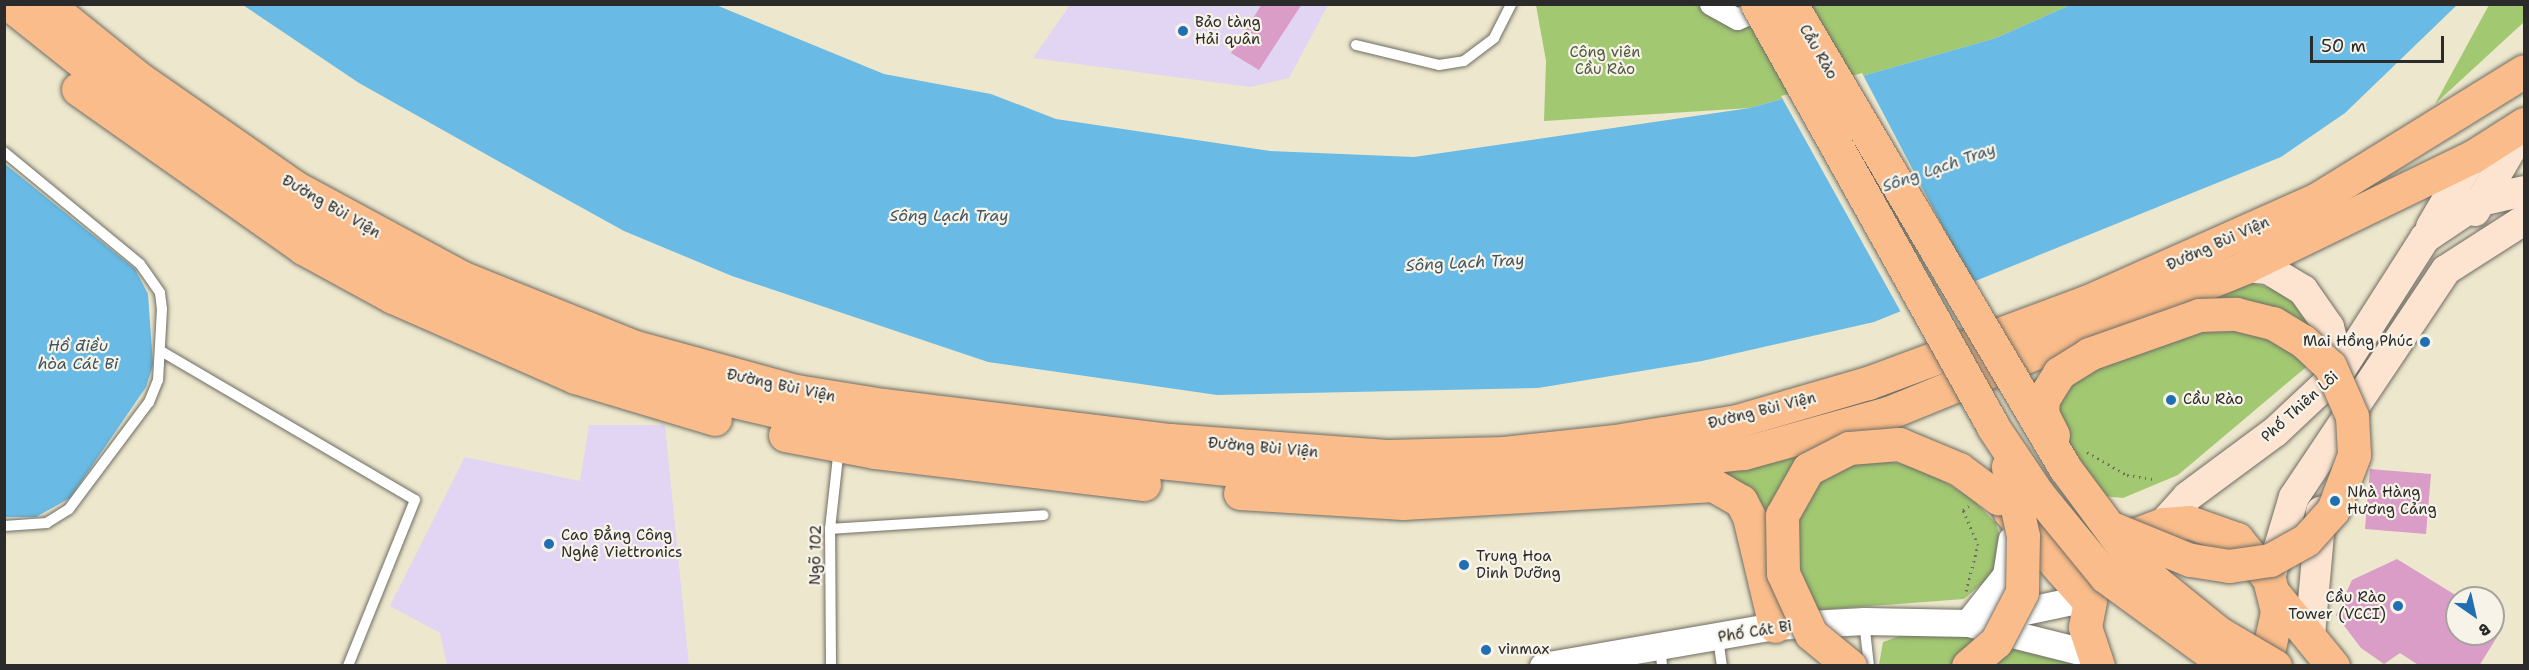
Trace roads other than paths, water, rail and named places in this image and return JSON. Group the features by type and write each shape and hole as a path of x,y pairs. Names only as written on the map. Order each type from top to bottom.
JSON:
{"main road":[{"name":"Đường Bùi Viện","path":"9,4 198,150 369,257 541,339 691,390 880,429 1171,464 1511,488 1744,453 1888,413 2245,267 2472,157 2522,136"},
{"name":"Đường Bùi Viện","path":"47,4 165,98 303,192 463,278 635,347 796,391 883,405 1170,440 1389,456 1504,453 1615,441 1737,421 1868,383 2086,302 2317,199 2518,71"},
{"name":"Cầu Rào","path":"1757,4 2002,442 2106,577 2228,666"},
{"name":"Cầu Rào","path":"1791,4 2043,435 2108,526 2130,556 2172,595 2275,666"},
{"name":"Đường Bùi Viện","path":"4,30 212,188 303,248 393,297 575,377 723,422 839,446 1074,477 1308,500 1511,488 1697,483 1728,491 1749,517 1775,626"},
{"path":"2425,237 2472,157 2518,71"},
{"path":"2265,666 2275,641 2272,587 2294,497 2446,270 2480,201 2522,136"},
{"name":"Phố Thiên Lôi","path":"2157,525 2187,497 2275,432 2340,371 2425,237 2480,201 2524,191"},
{"path":"2446,270 2524,220"},
{"path":"2245,267 2268,269 2303,290 2329,327 2340,371"},
{"path":"2108,526 2190,560 2229,567 2270,560 2306,540 2333,510 2354,455 2352,416 2330,366 2303,340 2273,323 2236,314 2179,321 2089,354 2060,373 2043,399 2042,412 2068,442 2113,512 2157,525 2189,522 2237,539 2272,587 2333,666"},
{"path":"1968,666 1996,642 2022,592 2023,536 2002,442"},
{"path":"2310,635 2328,443"},
{"path":"1850,666 1811,634 1783,573 1782,515 1808,468 1849,448 1899,444 1959,469 2003,504 2086,598"},
{"path":"2092,662 2086,598 2110,554 2157,525"}],"street":[{"path":"1710,4 1737,19 1770,4"},
{"path":"1968,623 2006,575 2012,543 2003,504"},
{"name":"Phố Cát Bi","path":"1549,665 1661,656 1718,638 1775,626 1863,621 1968,623 2086,598"},
{"name":"Phố Cát Bi","path":"1968,623 2092,662"}],"lane":[{"path":"1356,45 1439,65 1464,61 1494,38 1511,4"},
{"path":"4,152 152,279 162,309 161,351 149,402 69,509 47,523 4,525"},
{"path":"161,351 415,500 348,666"},
{"name":"Ngõ 102","path":"831,666 830,529 839,446"},
{"path":"830,529 1044,515"},
{"path":"1863,621 1869,666"},
{"path":"1718,638 1722,666"}],"water":[{"name":"Sông Lạch Tray","path":"243,5 716,5 884,74 991,94 1056,119 1270,151 1414,157 1750,108 1996,38 2070,5 2457,5 2345,113 2281,157 1874,322 1702,361 1538,388 1217,395 988,362 732,276 624,231 539,184 359,83"},
{"name":"Hồ điều hòa Cát Bi","path":"5,164 135,269 148,294 153,365 146,387 70,498 36,517 5,517"}],"place":[{"name":"Bảo tàng Hải quân","path":"1183,31"},
{"name":"Mai Hồng Phúc","path":"2425,342"},
{"name":"Cầu Rào","path":"2171,400"},
{"name":"Nhà Hàng Hương Cảng","path":"2335,501"},
{"name":"Cao Đẳng Công Nghệ Viettronics","path":"549,544"},
{"name":"Trung Hoa Dinh Dưỡng","path":"1464,565"},
{"name":"Cầu Rào Tower (VCCI)","path":"2398,606"},
{"name":"vinmax","path":"1486,650"}],"park label":[{"name":"Công viên Cầu Rào","path":"1605,60"}]}
